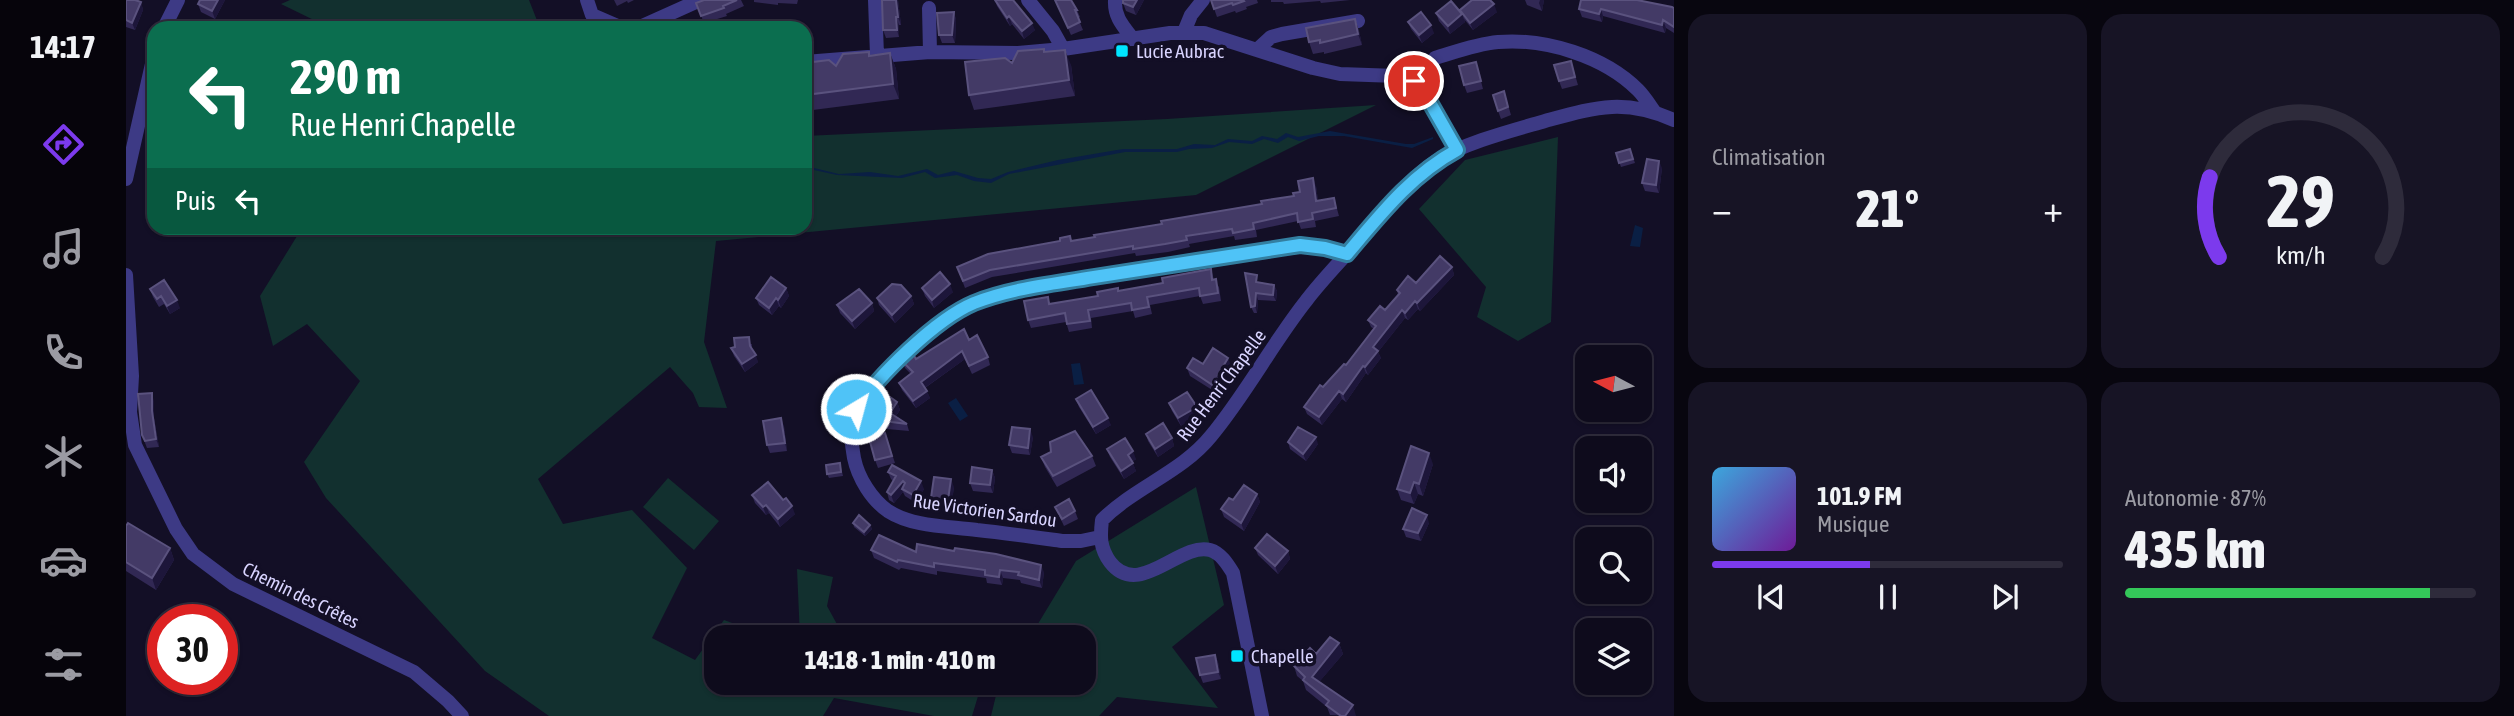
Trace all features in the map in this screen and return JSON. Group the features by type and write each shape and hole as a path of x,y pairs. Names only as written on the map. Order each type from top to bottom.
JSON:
{"street":[{"path":"168,21 178,0"},
{"path":"587,0 592,15 606,21"},
{"path":"654,21 700,0"},
{"path":"875,0 877,55"},
{"path":"1028,0 1054,31 1063,49"},
{"path":"1115,0 1114,10 1133,39"},
{"path":"1184,32 1191,16 1203,0"},
{"path":"929,8 930,52"},
{"path":"1258,49 1271,37 1357,21"},
{"path":"812,61 930,52 1018,53 1184,32 1204,33 1313,68 1340,74 1396,76 1414,81 1428,99 1457,150"},
{"path":"1435,58 1498,42 1569,51 1619,74 1639,91 1654,111 1674,120"},
{"path":"126,179 147,86"},
{"name":"Rue Henri Chapelle","path":"1100,537 1102,520 1115,507 1191,457 1210,437 1306,301 1410,182 1436,161 1457,150 1597,107 1634,107 1654,111"},
{"name":"Rue Victorien Sardou","path":"1100,537 1062,541 931,524 897,516 874,497 856,466 852,437 856,409 882,375 936,328 955,313 995,296 1300,245 1347,254"},
{"name":"Chemin des Crêtes","path":"126,275 130,412 135,445 176,529 193,554 233,584 414,672 462,716"},
{"path":"1100,537 1103,553 1115,569 1133,575 1154,570 1192,552 1210,550 1222,558 1233,573 1262,716"}],"green space":[{"path":"290,0 529,0 537,21 316,21 281,4"},
{"path":"1376,105 1196,195 812,232 812,136 1167,119"},
{"path":"1558,137 1551,322 1518,341 1477,317 1486,287 1419,209 1465,160"},
{"path":"298,235 779,235 716,241 704,342 727,408 699,407 693,393 670,367 538,479 563,524 632,510 687,568 652,638 695,660 704,648 704,695 978,695 972,716 934,716 834,698 823,716 549,716 485,671 326,498 304,462 360,381 307,324 273,346 260,296"},
{"path":"668,478 719,521 694,550 643,507"},
{"path":"1196,487 1224,605 1172,647 1218,708 1117,697 1099,716 991,716 996,695 1096,695 1096,625 1037,625 1076,561"},
{"path":"797,569 833,577 827,606 837,625 799,625"},
{"path":"724,620 738,625 720,625"}],"water":[{"path":"1330,131 1406,144 1433,139 1412,148 1344,136 1319,136 1299,141 1288,137 1278,143 1264,139 1252,144 1229,142 1212,148 1177,152 1125,152 1009,174 991,183 957,175 935,178 925,172 902,178 837,175 812,170 814,168 839,174 870,172 898,176 927,169 938,175 954,171 991,179 1058,160 1123,149 1177,149 1194,144 1215,145 1228,139 1252,141 1262,136 1277,139 1286,133 1298,137"},
{"path":"1635,225 1643,228 1640,247 1630,246"},
{"path":"1080,363 1084,384 1074,385 1071,364"},
{"path":"956,398 968,416 960,421 948,403"}],"building":[{"path":"126,0 141,2 132,23 126,20"},
{"path":"200,0 218,0 212,11 198,4"},
{"path":"704,0 737,0 701,16 696,3"},
{"path":"882,0 896,0 897,30 883,30"},
{"path":"995,0 1013,0 1032,23 1022,31 1009,16 1007,18"},
{"path":"1055,0 1071,0 1080,22 1068,28"},
{"path":"1123,0 1137,0 1133,7 1123,3"},
{"path":"1211,0 1243,0 1244,1 1214,9"},
{"path":"1472,0 1490,0 1494,4 1470,23 1460,10"},
{"path":"1581,0 1637,0 1672,7 1674,27 1663,20 1662,25 1601,9 1599,14 1579,9"},
{"path":"1451,1 1462,14 1448,26 1436,13"},
{"path":"954,12 952,35 939,35 937,13"},
{"path":"1421,12 1431,25 1419,35 1408,22"},
{"path":"1355,19 1358,34 1320,43 1320,40 1309,42 1306,28"},
{"path":"1044,49 1044,52 1065,50 1069,80 969,95 965,62 1005,58 1012,63 1018,51"},
{"path":"869,52 869,56 890,53 893,84 812,94 812,62 829,60 836,66 843,54"},
{"path":"1571,61 1575,77 1559,81 1554,65"},
{"path":"1476,62 1481,81 1464,85 1459,66"},
{"path":"1504,91 1508,107 1498,111 1493,95"},
{"path":"1630,149 1633,159 1619,163 1616,153"},
{"path":"1647,159 1659,161 1656,185 1642,183"},
{"path":"1313,178 1316,201 1334,198 1336,208 1312,213 1313,219 1298,222 1297,213 1253,223 1254,229 1233,233 1232,229 1186,236 1187,240 1165,244 1133,249 1133,246 990,270 963,281 957,267 988,254 1060,241 1060,238 1070,236 1071,241 1095,237 1094,235 1162,224 1161,221 1294,196 1293,193 1300,192 1298,181"},
{"path":"1440,256 1452,267 1417,303 1415,301 1405,313 1402,310 1373,347 1378,351 1365,367 1363,366 1343,394 1339,391 1319,417 1304,407 1320,385 1323,387 1344,364 1346,365 1376,326 1368,320 1380,306 1385,310 1400,293 1397,290 1408,276 1416,283"},
{"path":"1211,269 1212,280 1216,279 1218,293 1200,296 1199,288 1147,297 1149,307 1132,310 1131,303 1088,310 1090,321 1067,324 1065,313 1028,320 1024,301 1048,297 1049,304 1098,296 1097,292 1163,283 1162,278"},
{"path":"940,272 950,284 932,300 922,288"},
{"path":"1245,273 1257,275 1256,282 1274,285 1273,295 1256,293 1255,306 1251,307"},
{"path":"771,277 786,288 769,308 756,298"},
{"path":"164,280 177,300 167,306 161,296 157,299 150,289"},
{"path":"892,284 901,285 911,296 892,315 877,298"},
{"path":"859,289 872,303 852,321 837,305"},
{"path":"964,329 969,340 977,335 988,357 969,366 962,351 921,382 927,391 913,401 899,383 913,372 902,361 912,352 916,359"},
{"path":"749,337 750,346 756,355 742,364 731,348 735,347 734,338"},
{"path":"1213,348 1228,358 1214,386 1187,368 1193,358 1203,364"},
{"path":"1091,390 1108,418 1093,427 1076,399"},
{"path":"883,392 897,402 890,413 907,424 884,421 870,412"},
{"path":"1187,392 1197,407 1178,418 1169,403"},
{"path":"152,393 156,439 145,441 138,394"},
{"path":"781,418 785,443 767,445 763,421"},
{"path":"1163,423 1172,438 1155,449 1146,434"},
{"path":"1012,427 1030,429 1028,448 1009,445"},
{"path":"1298,427 1316,437 1303,454 1288,442"},
{"path":"1075,431 1092,456 1053,476 1041,457 1051,452 1050,442"},
{"path":"885,433 892,456 875,460 869,438"},
{"path":"1125,438 1133,451 1128,455 1133,463 1121,471 1107,449"},
{"path":"1411,446 1429,453 1419,484 1414,482 1410,493 1397,489"},
{"path":"840,463 841,472 827,474 826,465"},
{"path":"892,465 921,481 913,495 902,489 905,483 903,481 891,495 887,492 896,476 888,472"},
{"path":"972,467 992,470 990,485 970,483"},
{"path":"934,477 951,479 948,500 931,498"},
{"path":"768,482 783,500 786,498 792,506 778,519 766,505 763,507 752,495"},
{"path":"1244,485 1257,494 1241,523 1221,509 1229,498 1233,500"},
{"path":"1069,499 1075,511 1062,519 1055,507"},
{"path":"1412,508 1427,515 1418,533 1403,529"},
{"path":"859,515 870,525 864,532 853,523"},
{"path":"128,523 170,548 152,578 126,562"},
{"path":"1267,534 1288,551 1275,566 1255,548"},
{"path":"879,535 916,552 917,544 954,551 955,548 996,554 1041,565 1039,580 1018,575 1019,572 1000,570 999,577 985,575 985,570 934,563 934,567 898,560 897,562 871,550"},
{"path":"1330,637 1339,643 1312,677 1353,705 1345,716 1326,705 1329,701 1303,680 1305,677 1294,666 1310,648 1316,654"},
{"path":"1215,655 1218,672 1200,675 1196,658"}],"place":[{"name":"Lucie Aubrac","path":"1122,51"},
{"name":"Chapelle","path":"1237,656"}],"route":[{"path":"856,409 882,375 936,328 955,313 995,296 1041,286 1300,245 1347,254 1410,182 1436,161 1457,150 1428,99 1414,81"}]}
